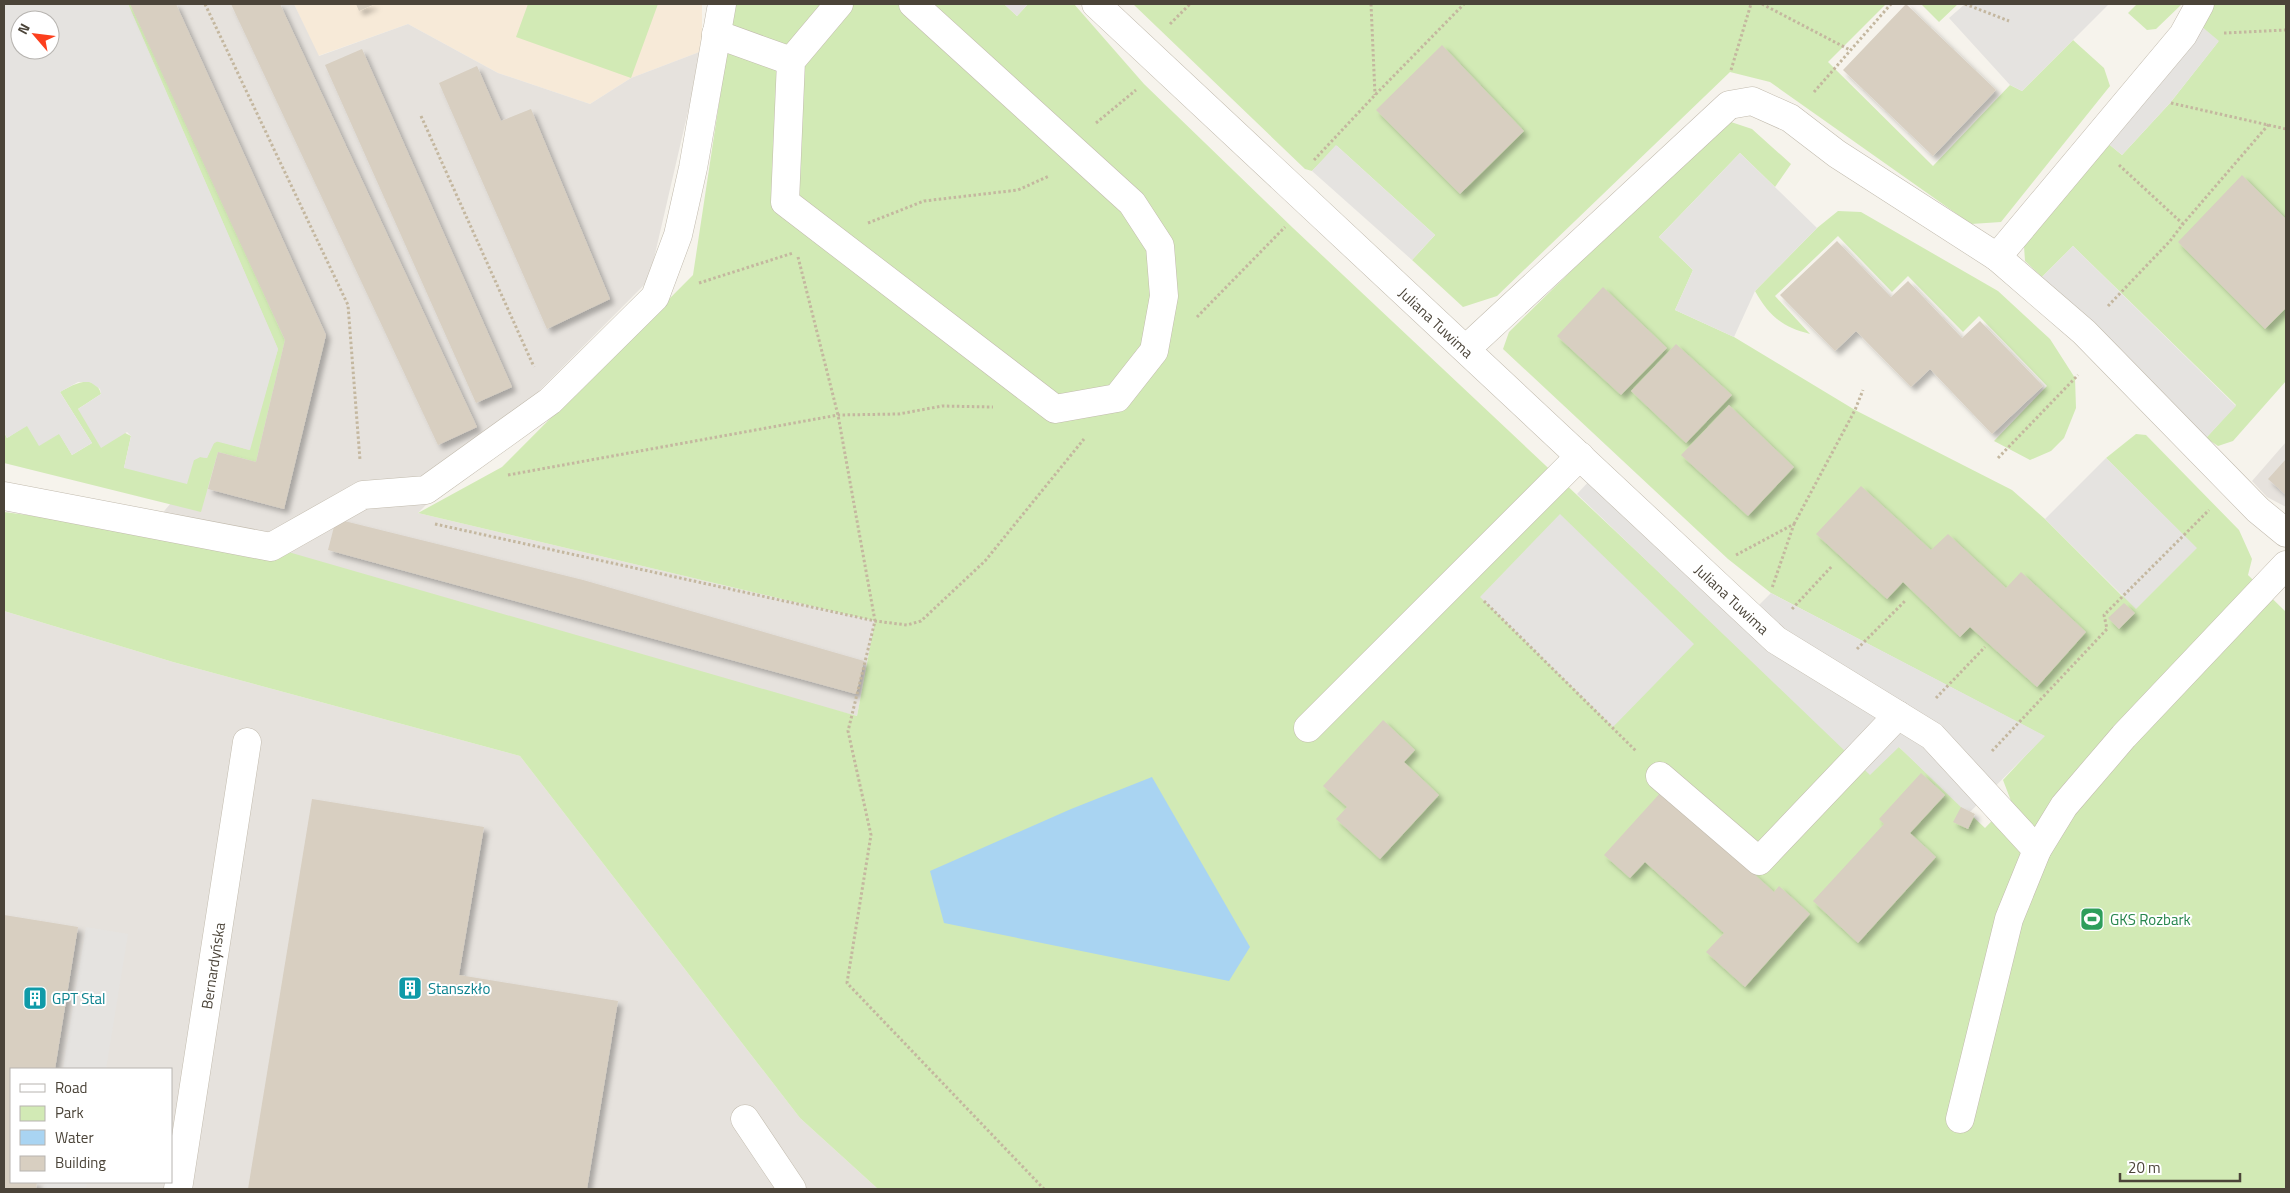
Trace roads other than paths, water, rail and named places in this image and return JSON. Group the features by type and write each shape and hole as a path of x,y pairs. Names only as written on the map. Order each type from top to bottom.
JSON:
{"street":[{"path":"4,496 270,547 363,495 426,490 550,401 655,297 678,235 693,168 722,4"},
{"path":"839,4 791,61 786,202 1055,409 1117,398 1154,351 1164,296 1160,246 1132,203 913,4"},
{"name":"Juliana Tuwima","path":"1096,4 1770,634 1932,736 2037,850"},
{"path":"1997,257 2183,35 2200,4"},
{"path":"716,34 791,61"},
{"path":"1466,349 1729,105 1752,101 1790,118 1837,154 1997,257 2093,341 2258,510 2286,533"},
{"path":"1308,728 1580,456"},
{"path":"1960,1119 2009,919 2037,850 2064,806 2124,736 2286,564"},
{"path":"1660,776 1759,861 1904,719"},
{"name":"Bernardyńska","path":"178,1189 247,742"},
{"path":"745,1119 792,1189"}],"water":[{"path":"1152,777 1250,947 1229,981 944,923 930,871 1071,809"}],"place":[{"name":"GKS Rozbark","path":"2092,919"},
{"name":"Stanszkło","path":"410,988"},
{"name":"GPT Stal","path":"35,998"}]}
